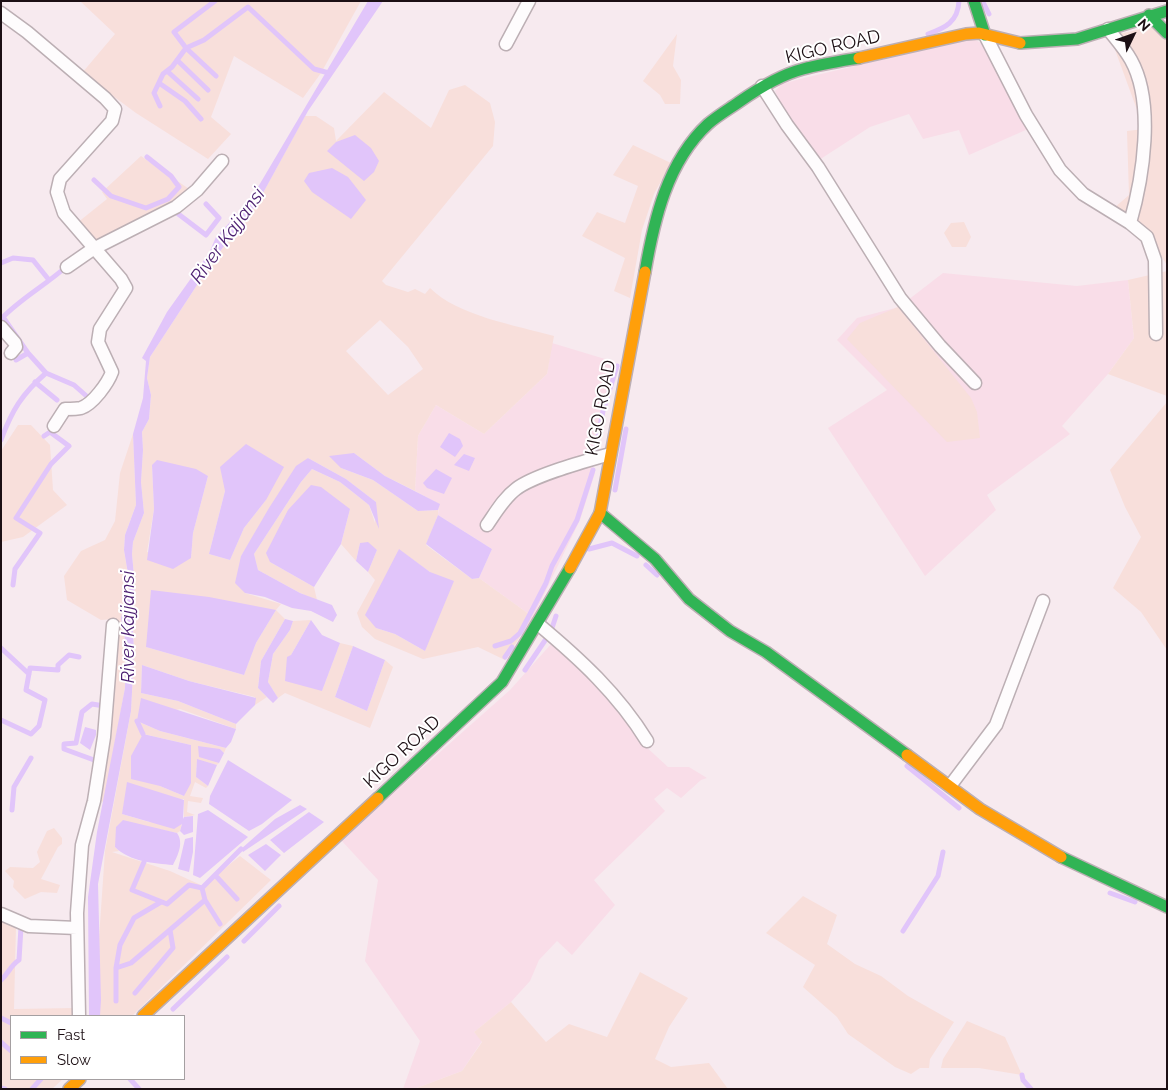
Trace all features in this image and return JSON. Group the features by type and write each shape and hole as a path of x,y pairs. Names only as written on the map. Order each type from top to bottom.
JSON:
{"main road":[{"path":"974,1 986,35"},
{"name":"KIGO ROAD","path":"144,1015 502,682 538,624 600,513 648,266 653,227 666,187 687,148 708,124 762,86 802,69 909,48 966,34 986,35 1008,42 1028,44 1077,38 1167,11"},
{"path":"1149,15 1167,32"},
{"path":"600,513 655,559 689,599 723,626 766,652 830,697 980,809 1068,860 1167,907"},
{"path":"70,1089 79,1080"}],"street":[{"path":"506,44 529,1"},
{"path":"1,14 27,32 105,98 115,109 112,120 60,179 57,192 64,213 93,249 121,279 126,288 100,329 98,342 112,372 103,388 91,400 82,408 65,409 54,426"},
{"path":"1108,29 1131,60 1141,93 1144,115 1138,196 1130,223"},
{"path":"986,35 1026,115 1060,170 1083,194 1130,223 1147,237 1154,254 1156,334"},
{"path":"762,86 818,167 900,298 940,346 975,383"},
{"path":"67,267 93,249 176,207 197,190 222,161"},
{"path":"1,327 15,343 16,348 11,353"},
{"path":"487,525 507,496 518,487 566,467 610,454"},
{"path":"950,786 996,725 1043,601"},
{"path":"538,624 585,664 626,708 647,741"},
{"path":"79,1015 77,928 82,845 94,801 104,737 113,625"},
{"path":"1,914 30,926 77,928"}],"shaded area":[{"path":"80,1 361,1 321,73 303,98 234,56 211,117 231,134 208,159 136,113 82,73 115,34"},
{"path":"1154,26 1167,41 1167,265 1142,227 1114,208 1129,195 1127,131 1144,129 1110,36"},
{"path":"677,34 673,66 681,80 680,104 665,104 660,95 643,81"},
{"path":"972,38 990,48 1028,129 969,155 959,130 923,139 909,114 870,127 819,160 791,127 775,91 782,84 800,79"},
{"path":"465,85 490,103 495,122 493,146 382,281 386,285 408,292 415,289 425,294 430,288 442,298 471,313 554,336 547,374 484,434 436,405 418,436 415,491 385,476 354,453 341,468 373,480 418,511 438,510 438,515 426,545 472,579 479,578 533,617 505,660 478,647 423,659 375,639 362,627 357,613 375,580 368,572 377,550 360,543 356,561 341,544 350,509 270,562 314,587 317,600 258,570 254,554 301,482 312,469 340,482 369,505 375,523 376,502 346,479 308,458 241,556 245,593 281,604 276,610 285,619 261,661 258,688 267,697 255,705 255,697 189,681 142,665 141,693 178,701 236,724 236,729 180,709 137,721 160,731 226,748 224,753 220,749 215,761 219,763 217,765 197,760 196,777 208,786 206,788 195,782 190,796 203,798 201,803 188,801 187,812 195,815 184,817 184,799 122,814 149,822 182,823 180,831 177,833 152,828 115,847 119,851 112,852 170,871 203,886 240,856 271,880 133,1015 100,1015 99,938 105,851 131,711 134,654 132,604 135,587 132,554 133,542 144,513 141,482 142,432 149,419 151,395 147,378 150,357 214,259 257,204 305,116 316,116 334,128 336,141 384,92 431,128 449,90","holes":["380,320 408,347 423,369 388,395 346,351","152,465 208,476 193,533 191,558 147,552 154,509","225,491 266,500 244,528 230,560 209,554","399,550 430,572 425,651 395,634 376,628","276,610 256,643 244,675 146,647","143,734 191,745 184,796 160,786"]},
{"path":"633,145 671,163 654,194 642,230 630,298 614,291 625,258 582,236 597,212 625,223 638,186 613,175"},
{"path":"141,156 192,191 149,216 95,242 77,223 107,199 102,192"},
{"path":"964,222 971,237 966,247 952,247 944,233 951,223"},
{"path":"1167,271 1167,396 1108,374 1134,338 1128,280"},
{"path":"943,273 1077,286 1128,280 1134,338 1108,374 1062,426 1070,434 987,495 996,510 925,576 828,428 887,390 837,340 857,318 899,307"},
{"path":"898,307 971,398 977,412 980,438 947,442 847,339 860,323"},
{"path":"552,343 615,362 590,457 595,473 580,520 533,617 479,578 492,549 438,515 439,504 415,491 418,436 436,405 484,434 547,374"},
{"path":"1167,402 1167,650 1141,612 1113,588 1141,537 1125,507 1110,470"},
{"path":"18,425 31,425 50,445 53,490 67,505 23,537 1,542 1,451"},
{"path":"133,434 136,505 125,535 124,550 130,586 121,618 126,645 125,688 104,803 99,799 106,758 115,676 114,619 101,620 67,600 64,576 81,551 105,540 115,521 120,473"},
{"path":"311,620 291,655 322,691 340,643 353,646 335,697 367,711 385,660 393,667 370,728 285,693 278,698 268,682 273,654 290,630 293,621"},
{"path":"552,643 606,693 643,744 668,767 689,767 707,778 701,780 681,798 667,788 654,799 665,811 594,880 615,905 572,955 557,941 539,960 530,981 511,1002 474,1032 482,1041 462,1071 414,1089 403,1089 420,1041 365,961 378,880 341,840 510,690"},
{"path":"54,828 62,838 62,844 58,847 41,879 60,885 57,893 41,892 25,899 13,887 14,881 5,871 10,867 33,868 40,862 37,852 47,831"},
{"path":"803,896 837,915 827,944 855,964 881,976 908,996 954,1022 930,1059 929,1068 920,1068 911,1074 895,1067 848,1034 837,1017 803,987 815,965 766,933"},
{"path":"1,919 16,926 14,1009 75,1008 74,1015 10,1015 10,1080 62,1080 52,1089 1,1089"},
{"path":"640,972 688,998 669,1027 655,1059 671,1067 709,1063 728,1089 414,1089 462,1071 482,1042 474,1032 511,1002 546,1042 569,1024 607,1037"},
{"path":"967,1021 1005,1037 1022,1075 979,1068 941,1068 943,1059"}],"water":[{"name":"River Kajjansi","path":"368,1 383,1 308,111 257,204 214,259 150,357 147,378 151,395 149,419 142,432 141,482 144,513 133,542 132,554 135,587 132,604 134,654 131,711 98,884 100,1015 89,1015 88,897 97,832 125,688 126,645 121,618 130,586 124,550 125,535 136,505 133,434 143,398 146,361 142,358 167,312 209,253 216,237 245,206"},
{"path":"355,135 371,148 379,161 374,172 364,181 327,151 336,142"},
{"path":"332,168 348,177 366,200 351,219 312,192 304,181 309,173"},
{"path":"449,433 460,439 463,446 455,457 440,447"},
{"path":"246,444 284,467 266,500 244,528 230,560 209,554 225,491 220,467"},
{"path":"354,453 385,476 440,504 438,510 418,511 373,480 341,468 329,456"},
{"path":"464,454 475,458 469,471 454,465"},
{"path":"308,458 346,479 376,502 379,529 369,505 340,482 312,469 301,482 254,554 258,570 300,593 332,605 337,615 333,622 311,611 292,608 265,597 245,593 235,583 241,556 269,508 296,466"},
{"path":"157,460 196,469 208,476 193,533 191,558 173,569 147,560 154,509 152,465"},
{"path":"436,469 452,478 444,494 427,488 423,483"},
{"path":"311,485 321,487 350,509 341,544 314,587 270,562 266,553 288,510"},
{"path":"438,515 492,549 479,578 472,579 426,544"},
{"path":"368,542 377,550 368,572 356,561 360,543"},
{"path":"399,549 430,572 454,581 425,651 395,634 376,628 365,615"},
{"path":"151,590 209,597 276,610 256,643 244,675 146,647"},
{"path":"285,619 293,621 290,630 273,654 268,682 278,698 273,703 258,688 261,661"},
{"path":"311,620 322,635 340,643 322,691 285,681 287,657 291,655"},
{"path":"353,646 385,660 367,711 335,697"},
{"path":"142,665 189,681 256,698 255,705 236,724 178,701 141,693"},
{"path":"141,698 236,729 231,742 226,748 160,731 137,721"},
{"path":"85,727 96,730 90,750 80,743"},
{"path":"143,734 191,745 191,783 184,796 160,786 131,779 131,756"},
{"path":"198,746 220,749 224,753 219,763 199,757"},
{"path":"197,759 217,765 208,786 196,777"},
{"path":"228,760 292,800 262,824 249,831 209,804 210,796"},
{"path":"127,782 184,800 183,819 184,817 193,816 193,832 184,835 180,831 182,824 174,829 122,814"},
{"path":"300,805 307,809 243,852 241,849 275,819"},
{"path":"208,810 248,837 200,878 193,875 198,814"},
{"path":"309,812 324,822 284,853 270,840"},
{"path":"123,820 177,833 180,845 173,865 135,859 115,847 116,827"},
{"path":"193,837 193,852 189,872 178,869 185,839"},
{"path":"266,844 281,855 265,871 248,855"}],"waterway":[{"path":"215,1 174,32 186,48 216,76"},
{"path":"928,34 950,23 956,14 959,1"},
{"path":"984,4 989,14"},
{"path":"160,106 154,93 163,74 172,67 186,48 204,40 248,7 314,69 329,73"},
{"path":"177,60 208,90"},
{"path":"167,71 198,99"},
{"path":"159,83 185,101 201,119"},
{"path":"94,180 111,196 146,208 168,199 179,187 171,176 147,157"},
{"name":"River Kajjansi","path":"177,213 206,235 219,218 206,204"},
{"path":"1,263 13,258 33,260 49,280"},
{"path":"1,319 67,266"},
{"path":"3,317 28,353 46,373"},
{"path":"16,360 28,353"},
{"path":"595,452 603,411 617,366"},
{"path":"1,440 9,420 19,403 30,388 46,373 74,385 91,400"},
{"path":"35,382 57,400"},
{"path":"615,490 626,429"},
{"path":"13,585 15,569 40,533 16,518 51,464 69,446 50,432 44,436"},
{"path":"495,646 511,641 520,633 546,583 552,566 577,520 593,470"},
{"path":"589,549 612,543 637,556"},
{"path":"646,565 657,575"},
{"path":"552,628 556,616"},
{"path":"525,670 546,639"},
{"path":"505,657 512,647"},
{"path":"1,648 29,674"},
{"path":"1,720 31,734 39,726 45,700 26,690 30,668 58,670 58,665 69,655 79,657"},
{"path":"94,760 64,749 64,744 76,743 82,712 92,704 104,706"},
{"path":"137,721 143,734"},
{"path":"12,810 14,787 31,758"},
{"path":"907,766 959,808"},
{"path":"144,862 132,890 167,904 189,885 202,888 241,849"},
{"path":"903,931 938,876 943,852"},
{"path":"215,875 237,899"},
{"path":"202,888 205,900 220,924"},
{"path":"1110,893 1135,902"},
{"path":"116,1001 116,968 131,963 205,900"},
{"path":"116,968 120,945 134,918 161,902"},
{"path":"244,941 279,906"},
{"path":"1,980 19,960 21,927"},
{"path":"135,993 173,948 170,930"},
{"path":"173,1009 227,957"},
{"path":"1,1018 10,1022"},
{"path":"1,1042 10,1050"},
{"path":"1022,1075 1023,1080 1031,1089"},
{"path":"32,1089 40,1080"},
{"path":"131,1080 139,1089"},
{"path":"1,1088 5,1089"}],"traffic: fast":[{"path":"974,1 985,35"},
{"path":"1020,43 1077,39 1167,11"},
{"path":"1149,15 1167,33"},
{"path":"645,272 658,212 672,174 694,139 708,124 754,92 786,75 803,69 859,58"},
{"path":"600,513 655,559 689,599 730,631 766,652 907,755"},
{"path":"378,798 502,682 570,568"},
{"path":"1061,857 1167,907"}],"traffic: slow":[{"path":"859,58 966,34 979,33 1020,43"},
{"path":"570,568 600,513 645,272"},
{"path":"907,755 980,809 1061,857"},
{"path":"144,1015 378,798"},
{"path":"69,1089 79,1080"}]}
